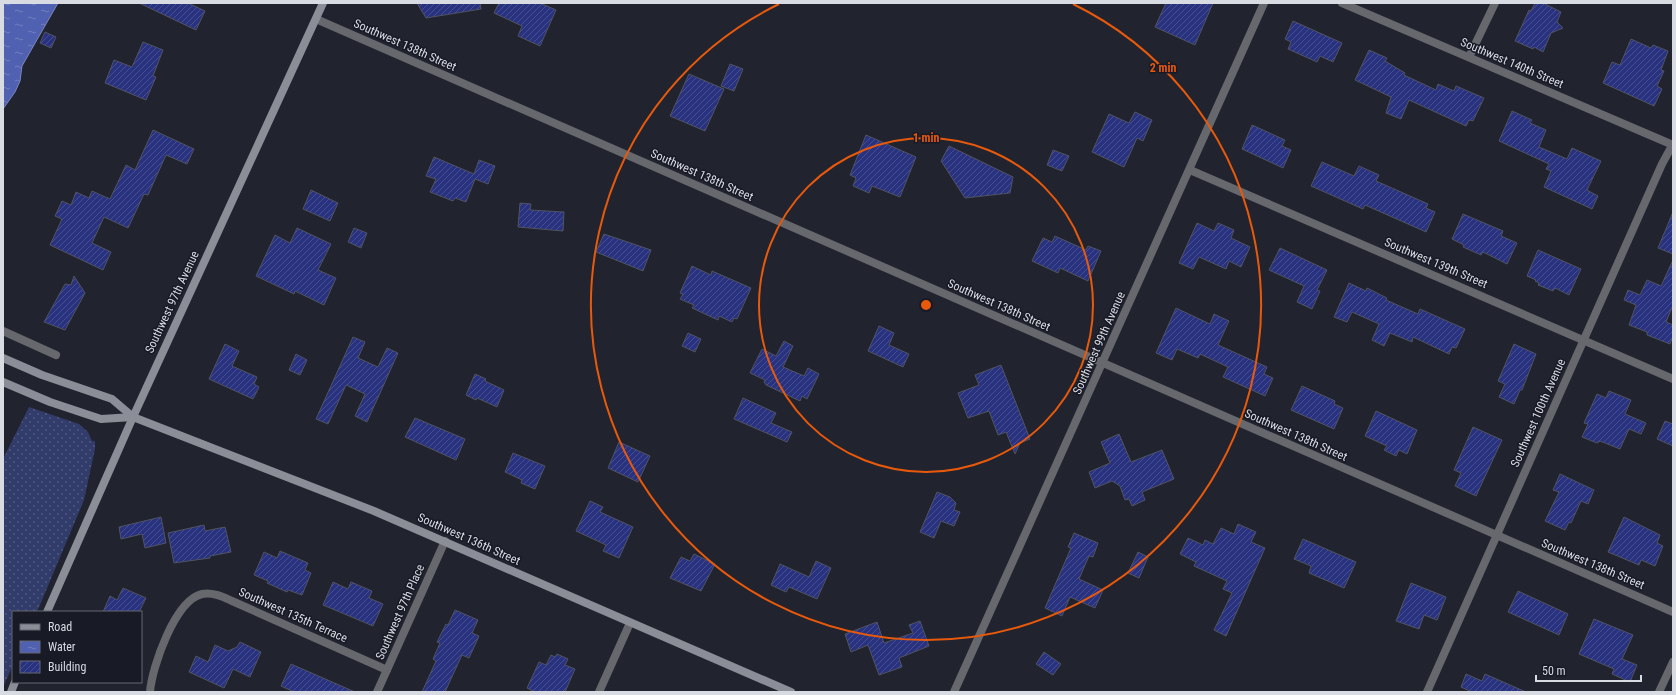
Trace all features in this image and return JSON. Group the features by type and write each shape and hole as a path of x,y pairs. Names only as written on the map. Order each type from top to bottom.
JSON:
{"street":[{"name":"Southwest 97th Avenue","path":"47,611 133,417 323,3"},
{"name":"Southwest 99th Avenue","path":"954,692 1103,364 1264,3"},
{"name":"Southwest 140th Street","path":"1342,3 1673,145"},
{"path":"1469,57 1495,3"},
{"name":"Southwest 138th Street","path":"316,19 1673,612"},
{"name":"Southwest 100th Avenue","path":"1427,692 1662,164 1673,145"},
{"name":"Southwest 139th Street","path":"1190,170 1673,379"},
{"path":"3,331 56,355"},
{"name":"Southwest 136th Street","path":"3,358 42,375 112,399 133,417 325,491 445,541 791,692"},
{"name":"Southwest 136th Street","path":"3,382 50,402 101,419 133,417"},
{"name":"Southwest 97th Place","path":"377,692 445,541"},
{"name":"Southwest 135th Terrace","path":"150,692 152,676 172,625 188,602 202,594 221,596 387,670"},
{"path":"599,692 630,623"},
{"path":"1659,692 1673,662"},
{"path":"11,692 16,683"}],"shaded area":[{"path":"29,407 79,424 88,432 92,441 95,441 95,449 84,500 37,611 12,611 12,667 3,687 3,459"}],"water":[{"path":"3,3 58,3 22,66 20,81 15,92 3,109"}],"building":[{"path":"139,3 188,3 205,11 196,30"},
{"path":"417,3 480,3 481,9 426,18"},
{"path":"499,3 540,3 556,10 540,46 518,36 522,26 494,13"},
{"path":"1166,3 1213,3 1195,45 1155,27"},
{"path":"1535,3 1543,3 1561,12 1557,22 1563,28 1551,33 1543,52 1534,47 1533,49 1515,41 1529,10 1531,11"},
{"path":"1293,21 1342,43 1333,62 1320,56 1317,62 1288,49 1291,42 1285,39"},
{"path":"45,32 56,37 51,48 40,43"},
{"path":"1631,39 1651,48 1653,45 1668,51 1661,70 1664,71 1657,86 1662,89 1654,106 1603,83 1612,62 1620,65"},
{"path":"143,42 163,50 153,76 156,77 146,100 105,83 114,60 132,67"},
{"path":"1369,50 1387,58 1385,61 1405,73 1404,75 1436,90 1438,84 1454,91 1456,86 1484,98 1473,121 1469,120 1466,126 1409,100 1401,119 1386,113 1391,97 1355,80"},
{"path":"730,64 743,69 734,91 721,86"},
{"path":"689,74 724,89 705,131 670,116"},
{"path":"1512,111 1532,120 1530,123 1546,130 1539,147 1567,159 1572,148 1601,161 1587,190 1598,196 1592,209 1544,187 1551,171 1546,169 1549,164 1499,141"},
{"path":"1135,112 1152,120 1143,141 1137,138 1124,167 1092,152 1109,114 1129,123"},
{"path":"1252,125 1285,140 1282,146 1291,150 1283,168 1242,149"},
{"path":"153,130 194,149 187,164 166,155 148,195 144,194 128,228 104,217 92,243 111,252 103,270 50,245 62,219 55,216 62,201 71,205 76,192 89,198 92,191 110,199 126,165 135,170"},
{"path":"866,135 916,157 900,197 872,186 869,193 853,186 856,178 850,175"},
{"path":"949,146 1013,177 1010,193 965,198 941,161"},
{"path":"1053,150 1069,156 1062,171 1047,165"},
{"path":"434,157 474,174 479,160 495,166 488,184 475,179 466,202 455,198 453,201 430,192 436,179 426,176"},
{"path":"1322,162 1354,176 1359,166 1379,175 1376,181 1428,204 1426,208 1435,212 1426,232 1365,205 1363,209 1311,186"},
{"path":"311,190 338,203 330,221 303,209"},
{"path":"520,203 531,204 530,210 564,212 563,231 518,227"},
{"path":"1673,212 1673,254 1658,248"},
{"path":"1463,214 1503,231 1501,236 1517,243 1507,264 1483,252 1481,255 1463,247 1464,245 1452,239"},
{"path":"1197,223 1214,231 1218,223 1234,230 1231,238 1250,247 1241,267 1229,261 1226,269 1199,257 1193,269 1179,263"},
{"path":"297,228 331,244 318,270 336,278 324,305 295,291 294,294 256,276 275,235 290,243"},
{"path":"354,228 367,233 361,248 348,242"},
{"path":"604,234 651,250 643,271 596,252"},
{"path":"1055,236 1086,250 1088,246 1101,251 1088,281 1060,268 1058,273 1032,261 1043,238 1052,242"},
{"path":"1280,248 1327,270 1317,290 1320,291 1312,309 1297,302 1304,286 1269,270"},
{"path":"1538,250 1581,269 1569,295 1555,288 1553,291 1538,285 1539,283 1535,281 1536,280 1527,276"},
{"path":"1673,260 1673,305 1666,322 1673,325 1673,336 1670,344 1647,335 1647,332 1629,325 1636,305 1624,300 1628,290 1640,295 1647,280 1661,286"},
{"path":"692,266 711,275 712,271 751,288 737,319 734,318 732,322 719,316 718,320 692,308 694,305 680,299 683,294 680,293"},
{"path":"74,276 85,293 65,330 44,322 65,284 71,285"},
{"path":"1349,283 1366,291 1367,288 1387,298 1386,300 1418,314 1420,309 1465,329 1456,348 1452,347 1449,354 1413,337 1412,342 1390,333 1384,346 1372,340 1379,324 1352,312 1347,322 1334,317"},
{"path":"1176,308 1210,324 1214,314 1229,321 1218,345 1267,367 1264,374 1273,378 1265,396 1223,377 1228,367 1200,354 1198,358 1177,349 1172,360 1156,353"},
{"path":"879,326 894,333 889,345 909,354 903,367 868,351"},
{"path":"688,333 701,339 695,352 682,346"},
{"path":"353,337 365,342 358,358 378,367 387,348 398,353 367,422 355,416 365,394 346,385 328,424 316,419"},
{"path":"784,341 793,346 783,367 804,376 808,368 819,374 807,399 802,396 800,401 766,385 764,382 765,380 750,373 762,349 776,356"},
{"path":"225,344 239,351 232,366 257,377 254,384 259,387 253,399 209,379"},
{"path":"1514,344 1536,354 1522,390 1520,390 1514,404 1499,397 1505,384 1498,381"},
{"path":"296,354 307,360 300,375 289,370"},
{"path":"1001,365 1030,439 1020,443 1015,454 1006,432 998,435 989,411 968,418 958,393 979,385 975,375"},
{"path":"475,374 486,379 485,381 504,390 497,407 466,395"},
{"path":"1302,386 1335,401 1334,404 1343,408 1334,429 1291,410"},
{"path":"1609,391 1631,400 1625,414 1646,423 1641,434 1629,429 1620,449 1600,441 1597,443 1582,437 1588,424 1584,423 1597,394 1606,398"},
{"path":"743,398 776,413 771,423 792,432 787,442 734,419"},
{"path":"1376,411 1417,430 1407,454 1399,450 1396,456 1384,450 1387,446 1365,436"},
{"path":"415,418 465,439 456,460 405,437"},
{"path":"1665,421 1673,424 1673,446 1657,439"},
{"path":"1473,427 1502,440 1476,496 1455,486 1461,473 1454,470"},
{"path":"1119,434 1131,462 1162,450 1174,479 1142,492 1145,500 1132,506 1129,499 1125,500 1120,486 1112,481 1095,488 1089,472 1110,463 1101,442"},
{"path":"619,442 650,456 638,482 608,468"},
{"path":"513,453 545,466 535,489 521,483 522,480 505,472"},
{"path":"1560,474 1594,490 1588,504 1581,501 1571,523 1569,522 1565,530 1545,521 1559,492 1553,490"},
{"path":"937,492 950,497 956,503 954,510 960,512 954,526 941,521 934,538 920,532"},
{"path":"590,501 603,507 600,512 633,527 619,558 603,551 606,545 576,531"},
{"path":"161,517 166,543 145,548 142,534 121,539 119,527"},
{"path":"1624,517 1660,535 1657,543 1663,546 1655,566 1641,560 1639,565 1608,552"},
{"path":"1238,524 1256,532 1251,542 1265,548 1226,636 1214,630 1232,593 1223,589 1227,581 1194,566 1196,562 1180,554 1188,538 1203,545 1205,540 1213,544 1221,528 1234,534"},
{"path":"204,525 205,531 225,527 231,552 210,556 210,558 174,563 168,533"},
{"path":"1074,533 1098,543 1093,557 1089,556 1079,579 1103,590 1095,608 1070,597 1062,616 1045,608 1071,548 1068,547"},
{"path":"1303,539 1356,562 1344,588 1309,573 1311,566 1294,559"},
{"path":"280,551 308,563 305,570 311,573 302,595 288,590 287,592 254,575 264,552 277,558"},
{"path":"1138,552 1148,557 1139,578 1128,573"},
{"path":"694,554 715,564 701,591 670,578 681,557 690,561"},
{"path":"816,561 831,568 817,599 789,587 786,592 771,585 780,564 809,577"},
{"path":"333,582 348,589 351,582 372,591 369,598 383,604 373,626 323,605"},
{"path":"1411,583 1446,597 1437,620 1424,615 1419,629 1396,621"},
{"path":"123,588 146,598 140,611 103,611 110,596 117,600"},
{"path":"1518,591 1568,614 1559,635 1508,612"},
{"path":"455,610 478,620 472,633 479,636 469,658 462,655 445,692 422,692 436,661 433,659 440,643 437,642 446,624 448,625"},
{"path":"1594,619 1633,635 1622,659 1637,665 1630,682 1612,674 1614,669 1579,654"},
{"path":"920,621 929,646 899,658 902,667 879,675 868,645 851,652 845,634 877,622 884,643 913,633 909,625"},
{"path":"240,642 261,652 250,677 233,669 224,688 189,672 196,656 208,662 215,645 228,651 237,647"},
{"path":"1044,652 1061,664 1053,675 1036,664"},
{"path":"557,654 568,659 565,665 575,669 565,692 535,692 527,688 539,662 546,665 551,655 555,657"},
{"path":"291,664 355,692 294,692 281,686"},
{"path":"1466,674 1482,681 1485,674 1526,692 1472,692 1461,687"}]}
